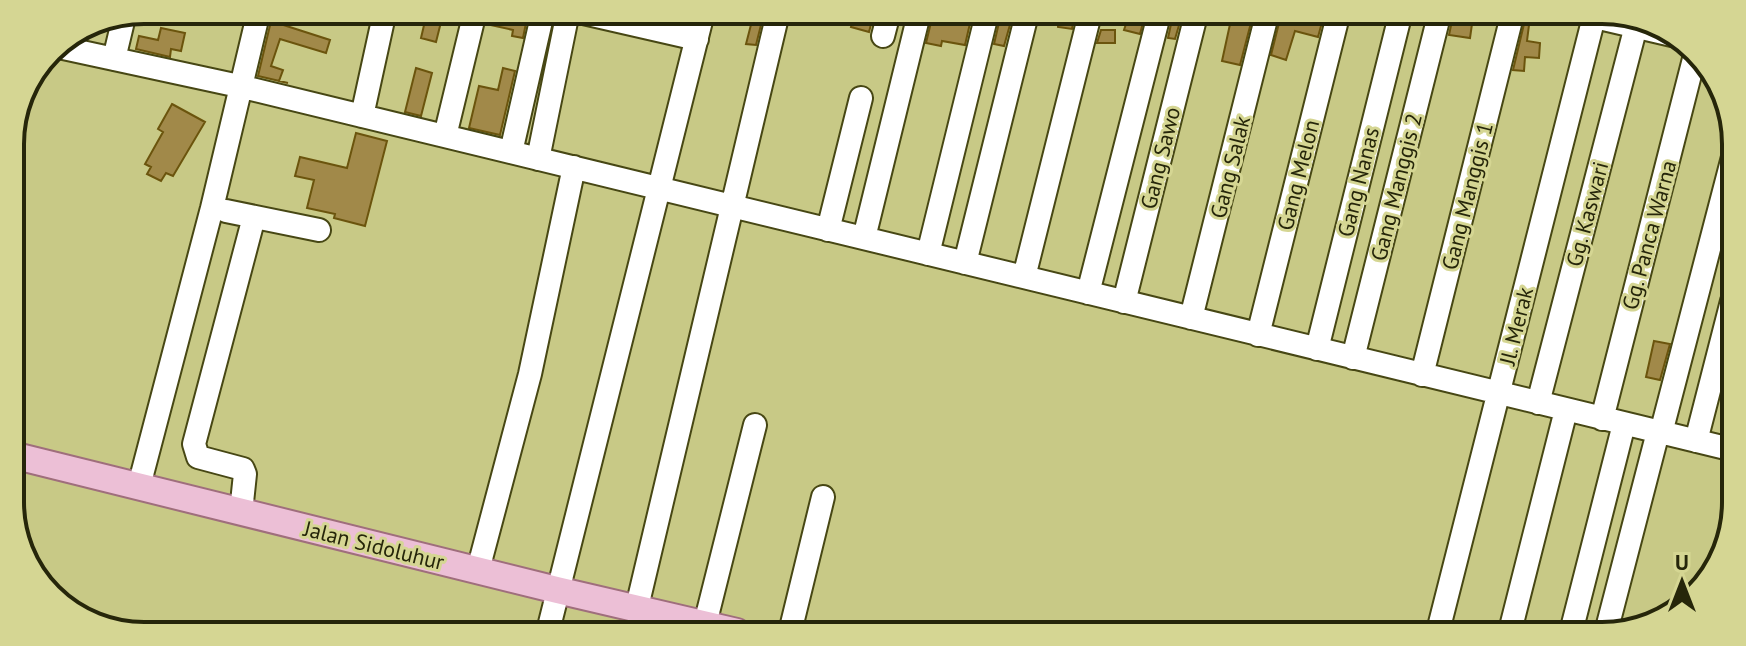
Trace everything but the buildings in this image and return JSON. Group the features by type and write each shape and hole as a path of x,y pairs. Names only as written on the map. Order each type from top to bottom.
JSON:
{"main road":[{"name":"Jalan Sidoluhur","path":"24,458 697,622"}],"street":[{"path":"139,486 212,208 256,24"},
{"path":"362,116 382,24"},
{"path":"445,136 472,24"},
{"path":"511,152 540,24"},
{"path":"538,159 566,24"},
{"path":"640,24 697,39"},
{"path":"550,622 700,24"},
{"path":"637,607 775,24"},
{"path":"883,36 886,24"},
{"path":"864,238 917,24"},
{"path":"928,254 985,24"},
{"path":"965,263 1025,24"},
{"path":"1025,272 1087,24"},
{"path":"1088,293 1157,24"},
{"name":"Gang Sawo","path":"1124,302 1194,24"},
{"name":"Gang Salak","path":"1191,318 1265,24"},
{"name":"Gang Melon","path":"1258,335 1336,24"},
{"name":"Gang Nanas","path":"1317,349 1398,24"},
{"name":"Gang Manggis 2","path":"1353,358 1437,24"},
{"name":"Gang Manggis 1","path":"1422,375 1510,24"},
{"name":"Jl. Merak","path":"1440,622 1593,24"},
{"path":"114,59 122,26"},
{"name":"Gg. Kaswari","path":"1538,403 1643,31"},
{"path":"70,50 239,86 965,263 1025,272 1088,293 1722,447"},
{"name":"Gg. Panca Warna","path":"1573,622 1613,421 1693,66"},
{"path":"828,230 861,98"},
{"path":"478,570 530,374 574,167"},
{"path":"1609,622 1722,198"},
{"path":"226,211 319,230"},
{"path":"241,512 243,469 198,457 194,444 254,217"},
{"path":"1696,441 1722,340"},
{"path":"1512,622 1566,410"},
{"path":"706,622 755,425"},
{"path":"792,622 823,497"}]}
